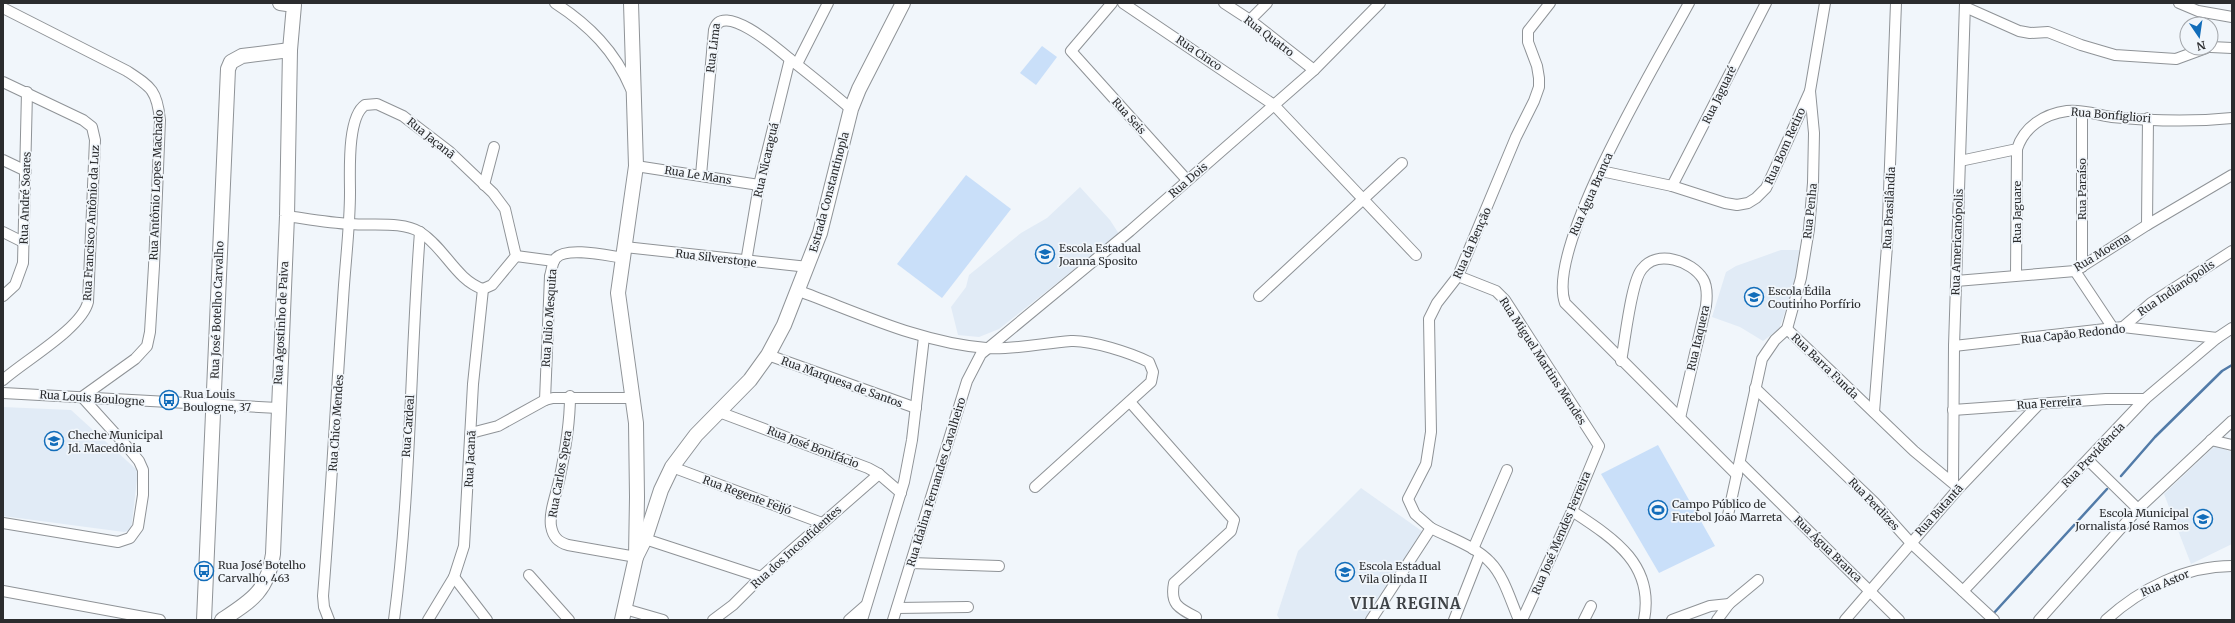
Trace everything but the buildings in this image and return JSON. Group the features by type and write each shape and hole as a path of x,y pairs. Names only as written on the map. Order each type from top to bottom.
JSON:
{"main road":[{"path":"280,3 294,4"},
{"path":"624,615 636,557 638,472 633,398 619,311 618,293 636,166 631,3"},
{"name":"Estrada Constantinopla","path":"636,557 645,539 652,511 672,467 696,435 750,380 768,355 784,325 799,291 820,233 851,109 859,89 903,3"},
{"name":"Rua Agostinho de Paiva","path":"222,620 245,605 261,590 268,578 272,564 287,216 290,50 294,4"},
{"name":"Rua José Botelho Carvalho","path":"204,620 228,69 231,62 242,56 290,50"}],"street":[{"path":"555,3 591,28 625,74 635,98"},
{"name":"Rua Nicaraguá","path":"746,262 759,185 794,62 828,3"},
{"name":"Rua Seis","path":"1112,3 1071,51 1187,180"},
{"name":"Rua Cinco","path":"1124,3 1274,105 1416,255"},
{"name":"Rua Quatro","path":"1224,3 1250,20 1314,70"},
{"path":"1250,20 1267,3"},
{"name":"Rua Dois","path":"987,348 1130,230 1314,70 1380,3"},
{"name":"Rua da Benção","path":"1431,528 1415,514 1408,499 1426,464 1431,432 1429,319 1437,303 1458,276 1539,87 1537,66 1528,42 1528,31 1550,3"},
{"name":"Rua Água Branca","path":"1689,3 1601,171 1574,232 1563,281 1563,297 1565,303 1621,361 1737,475"},
{"name":"Rua Jaguaré","path":"1672,186 1766,3"},
{"name":"Rua Bom Retiro","path":"1601,171 1672,186 1737,205 1748,203 1756,198 1766,188 1810,90 1825,3"},
{"name":"Rua Brasilândia","path":"1874,412 1887,246 1896,3"},
{"path":"2179,3 2198,11 2232,17"},
{"path":"1965,5 2019,31 2030,33 2048,32 2081,46 2115,55 2176,59 2184,56"},
{"name":"Rua Americanópolis","path":"1955,485 1953,410 1954,346 1965,5"},
{"name":"Rua Antônio Lopes Machado","path":"3,8 127,71 151,87 158,103 159,153 149,339 144,350 135,359 82,397"},
{"name":"Rua Lima","path":"701,175 714,30 717,18 725,14 732,14 749,21 794,62 851,109"},
{"path":"2219,47 2232,48"},
{"name":"Rua Francisco Antônio da Luz","path":"3,82 27,92 83,120 92,127 94,132 94,173 88,302 82,317 3,380"},
{"name":"Rua Penha","path":"1787,329 1801,278 1812,205 1814,133 1810,90"},
{"name":"Rua André Soares","path":"3,296 15,285 21,271 26,171 27,92"},
{"name":"Rua Jaçanã","path":"346,224 352,136 358,112 369,104 377,104 390,108 403,116 450,152 501,202 505,209 516,256"},
{"name":"Rua Bonfigliori","path":"2017,150 2021,137 2028,128 2053,114 2068,110 2112,117 2206,121 2232,118"},
{"name":"Rua Paraíso","path":"2078,269 2082,112"},
{"path":"2147,225 2148,118"},
{"path":"484,185 494,148"},
{"path":"1960,161 2017,150"},
{"name":"Rua Jaguare","path":"2016,275 2017,150"},
{"path":"3,160 26,171"},
{"path":"1259,296 1402,163"},
{"name":"Rua Le Mans","path":"636,166 759,185"},
{"name":"Rua Moema","path":"1956,280 2078,269 2147,225 2232,175"},
{"path":"287,216 346,224 397,226 420,232 432,242 470,285 483,289 492,285 516,256 554,261"},
{"name":"Rua Chico Mendes","path":"329,620 324,607 323,596 337,416 346,224"},
{"path":"3,232 23,242"},
{"name":"Rua Cardeal","path":"394,620 403,518 413,316 420,232"},
{"name":"Rua Indianópolis","path":"2118,327 2151,303 2232,251"},
{"name":"Rua Julio Mesquita","path":"545,400 550,283 554,261 560,255 575,252 624,253"},
{"name":"Rua Silverstone","path":"624,253 808,267"},
{"name":"Rua Itaquera","path":"1621,361 1633,289 1641,269 1646,264 1664,259 1683,263 1697,272 1704,280 1706,288 1706,306 1680,418"},
{"path":"2078,269 2118,327"},
{"name":"Rua Miguel Martins Mendes","path":"1458,276 1496,291 1505,300 1598,446"},
{"name":"Rua Jacanã","path":"428,620 454,577 464,546 473,384 483,289"},
{"path":"799,291 924,337 987,348 1073,341 1138,356 1149,362 1153,372 1151,382 1035,487"},
{"name":"Rua Capão Redondo","path":"1954,346 2067,335 2118,327 2217,338"},
{"name":"Rua Previdência","path":"1963,591 2145,399 2217,338 2232,328"},
{"name":"Rua Barra Funda","path":"1728,515 1762,359 1775,340 1787,329 1914,451 1955,485"},
{"path":"862,620 901,493 911,447 924,337"},
{"name":"Rua Idalina Fernandes Cavalheiro","path":"893,620 967,381 976,361 987,348"},
{"name":"Rua Marquesa de Santos","path":"768,355 916,408"},
{"name":"Rua Perdizes","path":"1755,388 1874,502 1910,542 1994,620"},
{"name":"Rua Louis Boulogne","path":"3,393 278,408"},
{"path":"471,433 498,426 545,400 570,396 633,398"},
{"name":"Rua Carlos Spera","path":"570,396 569,423 564,459 552,517 553,534 562,543 636,557"},
{"path":"3,523 118,542 130,538 136,532 140,518 143,495 141,466 130,450 82,397"},
{"name":"Rua Ferreira","path":"1953,410 2106,399 2145,399"},
{"path":"1130,402 1234,520 1231,531 1174,583 1172,592 1174,601 1179,609 1196,618"},
{"name":"Rua Butantã","path":"1845,620 1955,485 2039,404"},
{"name":"Rua José Bonifácio","path":"719,412 848,459 879,474 901,493"},
{"path":"2039,620 2138,509 2232,421"},
{"path":"2211,440 2232,446"},
{"name":"Rua José Mendes Ferreira","path":"1522,620 1572,511 1598,446"},
{"path":"2088,460 2138,509"},
{"name":"Rua Água Branca","path":"1740,463 1899,620"},
{"name":"Rua Regente Feijó","path":"672,467 822,523"},
{"path":"1454,620 1507,470"},
{"name":"Rua dos Inconfidentes","path":"713,620 732,605 761,577 879,474"},
{"path":"1572,511 1598,528 1622,547 1631,557 1643,584 1645,608 1644,620"},
{"path":"1371,620 1431,528 1477,552 1490,562 1499,576 1518,620"},
{"path":"645,539 761,577"},
{"path":"911,563 1000,566"},
{"name":"Rua Astor","path":"2106,620 2138,594 2158,584 2193,571 2218,566 2232,566"},
{"path":"529,575 569,620"},
{"path":"454,577 487,620"},
{"path":"1717,620 1729,604 1758,580"},
{"path":"3,591 160,620"},
{"path":"1672,620 1710,606 1729,604"},
{"path":"849,620 866,606"},
{"path":"1584,620 1591,606"},
{"path":"896,608 968,607"},
{"path":"624,615 663,620"}],"shaded area":[{"path":"1042,46 1057,57 1036,85 1020,73"},
{"path":"966,175 1011,209 942,298 897,264"},
{"name":"Escola Estadual Joanna Sposito","path":"1080,187 1110,220 1119,234 999,329 979,337 958,335 951,307 966,287 969,275 1021,233 1047,218"},
{"name":"Escola Édila Coutinho Porfírio","path":"1781,250 1801,250 1797,278 1779,329 1763,341 1740,327 1712,317 1726,272 1736,266"},
{"name":"Cheche Municipal Jd. Macedônia","path":"3,407 71,410 138,471 131,530 124,532 3,516"},
{"name":"Campo Público de Futebol João Marreta","path":"1658,445 1715,546 1659,573 1601,474"},
{"name":"Escola Municipal Jornalista José Ramos","path":"2215,446 2232,452 2232,544 2191,564 2164,494"},
{"name":"Escola Estadual Vila Olinda II","path":"1361,488 1426,534 1368,620 1280,620 1277,615 1298,551"}],"waterway":[{"path":"2121,476 2155,437 2222,371 2232,365"},
{"path":"1993,614 2107,489"}],"place":[{"name":"Escola Estadual Joanna Sposito","path":"1045,254"},
{"name":"Escola Édila Coutinho Porfírio","path":"1754,297"},
{"name":"Rua Louis Boulogne, 37","path":"169,400"},
{"name":"Cheche Municipal Jd. Macedônia","path":"54,441"},
{"name":"Campo Público de Futebol João Marreta","path":"1658,510"},
{"name":"Escola Municipal Jornalista José Ramos","path":"2203,519"},
{"name":"Rua José Botelho Carvalho, 463","path":"204,571"},
{"name":"Escola Estadual Vila Olinda II","path":"1345,572"}],"district":[{"name":"VILA REGINA","path":"1406,603"}]}
